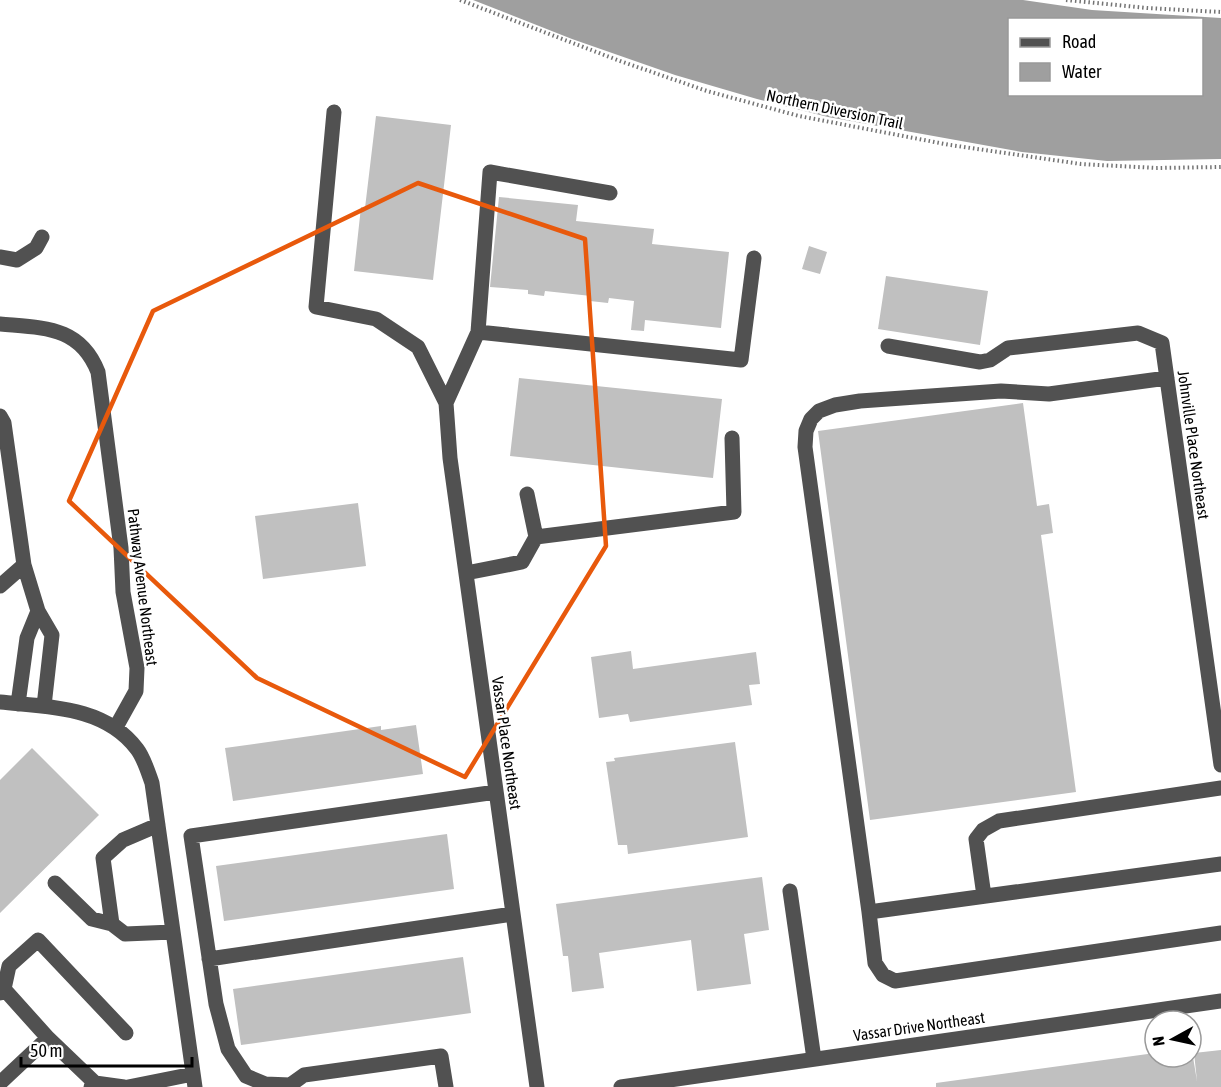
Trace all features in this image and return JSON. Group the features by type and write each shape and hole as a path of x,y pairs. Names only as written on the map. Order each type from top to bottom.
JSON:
{"street":[{"path":"334,112 316,307 376,318 418,347 447,403"},
{"path":"447,403 478,332 490,172 610,193"},
{"path":"0,257 16,260 36,248 42,237"},
{"path":"478,332 741,360 754,258"},
{"name":"Pathway Avenue Northeast","path":"0,324 42,328 80,342 92,356 98,372 121,548 123,592 137,668 136,691 116,727"},
{"name":"Johnville Place Northeast","path":"888,346 980,362 990,360 1008,348 1126,334 1138,333 1162,344 1221,765"},
{"path":"1167,378 1049,394 1001,392 860,401 835,405 819,411 812,419 806,431 806,447 875,963 883,975 895,981 1221,933"},
{"name":"Vassar Place Northeast","path":"447,403 450,458 537,1087"},
{"path":"0,416 4,423 24,565 38,611 52,635 44,706"},
{"path":"536,537 734,512 732,438"},
{"path":"466,573 522,562 536,537 527,494"},
{"path":"0,586 24,565"},
{"path":"18,704 27,638 38,611"},
{"path":"0,702 44,706 90,714 116,727 138,750 152,783 194,1080 126,1087 93,1085 2,991 9,966 38,940 126,1033"},
{"path":"984,896 976,839 983,830 999,821 1221,788"},
{"path":"446,1087 441,1056 304,1076 290,1086 265,1084 246,1076 228,1049 216,1004 191,836 496,792"},
{"path":"112,924 103,858 123,840 158,825"},
{"path":"869,912 1221,864"},
{"path":"55,883 92,919 112,924 125,934 173,932"},
{"path":"789,891 814,1059"},
{"path":"209,959 513,914"},
{"name":"Vassar Drive Northeast","path":"621,1087 1221,1001"},
{"path":"0,1083 48,1038"}],"path":[{"name":"Northern Diversion Trail","path":"460,0 707,92 800,116 950,145 1081,164 1156,168 1221,167"},
{"path":"1066,0 1221,12"}],"highlighted area":[{"path":"418,183 585,239 606,546 465,777 257,678 69,501 153,311"}],"water":[{"path":"473,0 1023,0 1092,10 1221,18 1221,159 1107,161 1022,152 828,117 675,75 572,39"}],"building":[{"path":"376,116 451,125 433,280 354,271 361,207 365,208"},
{"path":"499,197 578,205 576,221 654,229 652,244 729,252 721,328 645,320 644,331 631,330 634,301 609,298 608,303 590,301 591,296 545,291 544,296 528,294 528,290 490,287"},
{"path":"809,246 827,252 820,274 802,269"},
{"path":"886,276 988,291 980,345 878,329"},
{"path":"519,378 722,399 713,478 510,456"},
{"path":"1023,403 1037,506 1049,504 1053,533 1041,535 1076,792 870,820 818,431"},
{"path":"358,503 366,566 263,579 255,516"},
{"path":"631,651 633,669 756,652 760,684 749,685 752,705 630,722 628,714 599,718 591,657"},
{"path":"416,725 423,774 233,801 225,748 381,726 381,730"},
{"path":"735,742 748,837 628,854 627,845 618,845 606,762 615,761 614,758"},
{"path":"32,748 99,815 0,913 0,780"},
{"path":"447,834 454,889 224,921 216,866"},
{"path":"762,877 769,930 744,934 751,984 697,991 691,940 599,953 604,988 572,992 568,956 563,956 556,904"},
{"path":"463,957 471,1013 241,1045 233,989"},
{"path":"1221,1050 1221,1087 936,1087 936,1083 1143,1055 1143,1069 1195,1069 1197,1081 1196,1069 1203,1069 1203,1052"}]}
